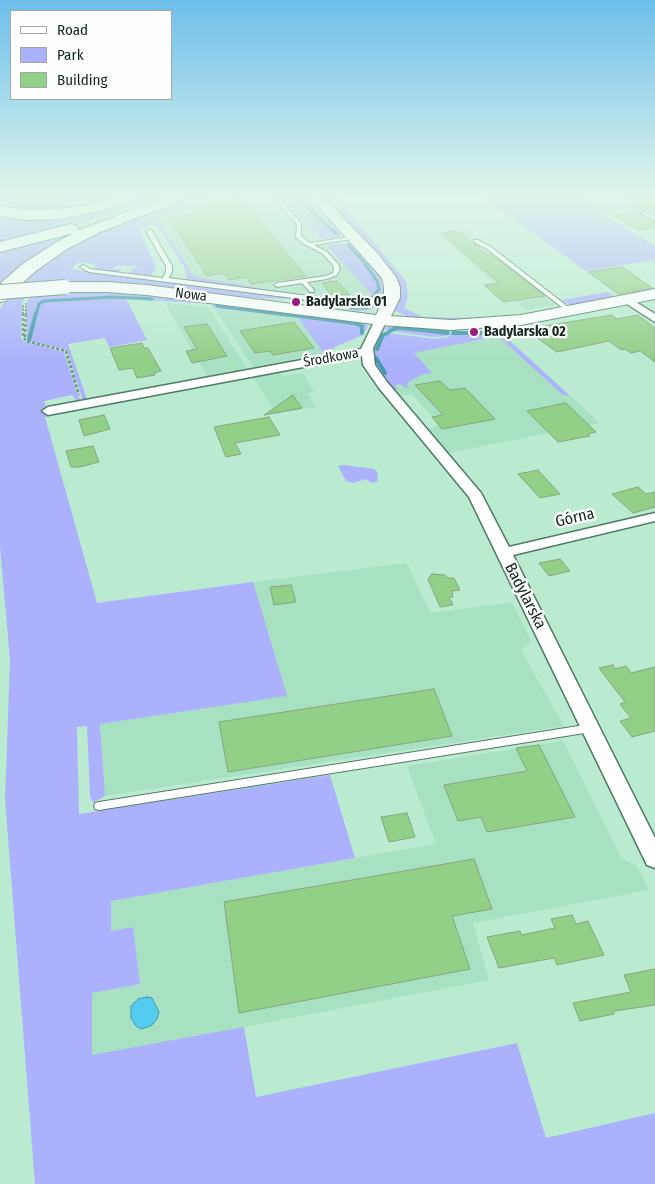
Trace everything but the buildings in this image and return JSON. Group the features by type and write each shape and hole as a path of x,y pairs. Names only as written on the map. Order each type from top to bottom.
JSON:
{"highway":[{"path":"0,297 30,267 52,252"}],"street":[{"path":"367,252 389,277 392,287 391,300 382,320 473,325 521,320 655,294"},
{"name":"Nowa","path":"0,292 65,287 106,287 146,290 382,320"},
{"path":"628,300 655,319"},
{"name":"Środkowa","path":"48,411 62,404 82,404 366,352 369,341 382,320"},
{"name":"Badylarska","path":"366,352 368,363 375,375 473,491 655,860"},
{"name":"Górna","path":"503,553 655,517"}],"lane":[{"path":"162,252 169,266 169,272 165,280"},
{"path":"277,285 332,276 337,273 338,269 324,252"},
{"path":"494,252 570,311"},
{"path":"83,267 89,270 342,303 373,299 391,300"},
{"path":"303,281 312,291"},
{"path":"99,806 591,728"}],"path":[{"path":"24,301 23,336 26,341 66,351 82,404"}],"shaded area":[{"path":"179,252 332,252 372,295 342,300 280,292 194,276"},
{"path":"459,252 497,252 494,254 556,305 526,310"},
{"path":"165,303 208,307 247,368 207,376"},
{"path":"214,308 298,318 325,353 253,367"},
{"path":"501,332 600,423 448,453 427,429 439,426 432,417 412,394 399,396 382,377 391,356"},
{"path":"278,373 284,376 303,373 314,392 308,393 316,407 276,414 253,377"},
{"path":"407,563 430,613 512,602 531,641 521,650 564,726 105,796 100,724 286,696 253,582"},
{"path":"563,741 621,858 637,866 649,890 473,923 489,980 92,1056 92,992 140,984 133,927 111,931 111,901 436,844 407,766"},
{"path":"152,998 159,1012 157,1019 151,1026 141,1029 136,1026 131,1018 131,1006 138,999"}],"green space":[{"path":"0,252 58,252 0,287 0,255 2,255"},
{"path":"58,252 149,252 156,267 150,277 129,274 133,268 143,268 134,266 115,266 113,269 121,269 119,273 96,270 94,269 95,264 79,262 71,269 340,304 377,301 378,306 370,310 358,311 288,299 258,298 120,283 17,285"},
{"path":"175,252 179,252 194,276 280,292 342,300 372,295 333,252 359,252 381,279 383,293 377,298 341,301 187,282 186,270"},
{"path":"376,252 382,252 406,281 408,296 404,308 423,317 478,318 479,321 412,318 395,311 401,295 397,278"},
{"path":"560,252 655,252 655,260 586,271"},
{"path":"79,291 127,292 365,323 368,326 363,335 335,347 329,352 303,358 324,353 298,318 214,308 212,304 126,299 147,340 109,347 105,338 68,344 87,399 89,399 83,401 67,350 27,341 27,301 33,295 78,293"},
{"path":"608,292 617,298 572,306 561,300"},
{"path":"9,295 26,295 22,303 21,338 23,341 64,352 80,401 76,400 72,395 44,401 50,416 45,417 97,603 253,582 287,696 100,724 105,796 94,802 90,796 87,726 77,727 79,814 330,775 355,858 111,901 111,931 133,927 140,984 92,993 92,1055 244,1027 256,1097 517,1043 546,1138 655,1113 655,1184 35,1184 5,799 10,660 0,547 0,309"},
{"path":"395,325 450,331 447,336 433,337 384,330"},
{"path":"515,326 518,328 500,332 570,396 563,395 498,336 414,353 432,373 423,374 406,384 409,387 405,388 401,384 395,385 398,389 394,390 382,377 373,360 373,347 380,332 436,339 448,337 453,331 479,332"},
{"path":"338,466 374,469 378,473 377,482 371,483 366,479 354,483 346,481"}],"waterway":[{"path":"355,252 377,281 379,289 373,297"},
{"path":"36,315 39,304 44,301 113,297 152,299"},
{"path":"351,308 366,308 371,305"},
{"path":"217,306 287,315"},
{"path":"29,340 36,313"},
{"path":"277,313 354,323 362,326 362,333"},
{"path":"453,333 481,333 515,327"},
{"path":"390,331 396,328 403,328 448,333"},
{"path":"377,349 383,335 388,333"},
{"path":"376,358 385,373"}],"place":[{"name":"Badylarska 01","path":"296,302"},
{"name":"Badylarska 02","path":"474,332"}]}
